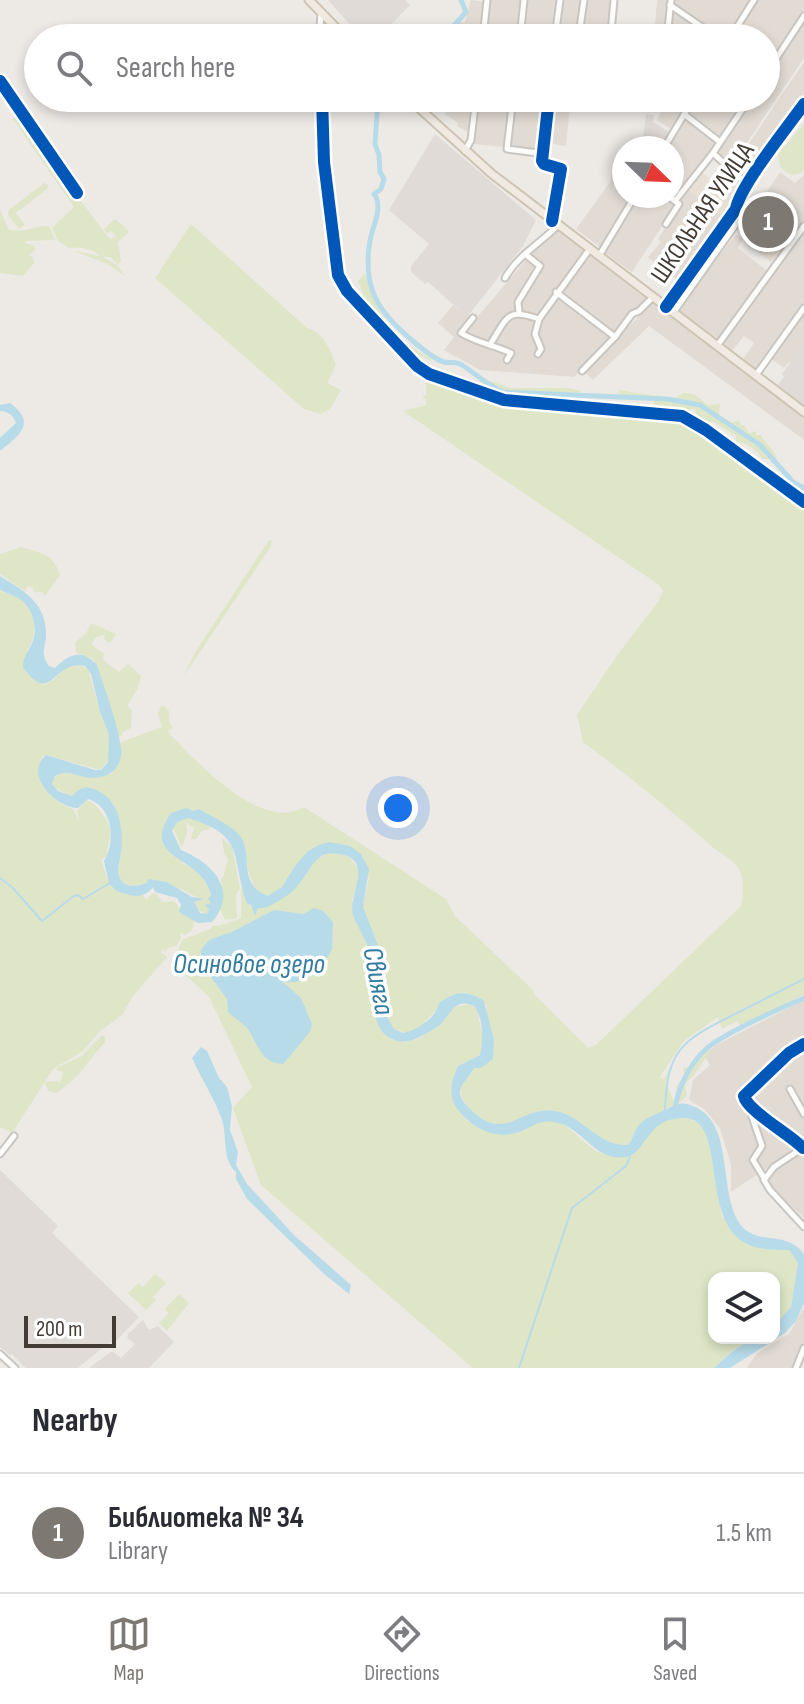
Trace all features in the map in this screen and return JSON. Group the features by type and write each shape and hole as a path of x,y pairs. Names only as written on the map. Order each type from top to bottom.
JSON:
{"main road":[{"path":"309,0 331,24"},
{"path":"422,112 465,151 589,250 804,412"}],"street":[{"path":"484,24 487,0"},
{"path":"521,24 524,0"},
{"path":"557,24 560,0"},
{"path":"581,24 584,0"},
{"path":"611,24 614,0"},
{"path":"739,24 754,0"},
{"path":"668,24 670,2"},
{"path":"670,2 699,24"},
{"path":"320,24 321,14"},
{"path":"780,53 804,16"},
{"path":"0,81 77,193"},
{"name":"ШКОЛЬНАЯ УЛИЦА","path":"670,310 736,209 747,185 804,104"},
{"path":"322,112 324,162 338,275 347,291 417,366 432,375 504,400 682,416 804,502"},
{"path":"465,151 471,140 474,112"},
{"path":"511,112 507,149 538,153 543,157"},
{"path":"505,278 510,268 555,223 561,169 544,164 548,112"},
{"path":"684,190 740,112"},
{"path":"671,136 684,114 720,142"},
{"path":"731,169 745,148"},
{"path":"713,153 747,185"},
{"path":"670,310 746,210 737,203"},
{"path":"598,257 628,208"},
{"path":"666,224 676,208"},
{"path":"717,346 804,226"},
{"path":"538,354 541,349 535,334 539,319 589,250"},
{"path":"519,312 518,302 540,266 525,254"},
{"path":"556,292 615,337"},
{"path":"582,371 632,314 652,298"},
{"path":"756,375 804,308"},
{"path":"519,312 539,319"},
{"path":"491,343 504,322 519,312"},
{"path":"473,318 461,333 511,353 507,360"},
{"path":"764,1180 774,1167 804,1147 792,1135 749,1107 745,1094 789,1053 804,1044"},
{"path":"790,1089 804,1114"},
{"path":"749,1107 762,1146 753,1160 770,1190 804,1227"},
{"path":"0,1154 14,1136"},
{"path":"796,1368 804,1348"},
{"path":"0,1354 15,1368"}],"shaded area":[{"path":"328,0 405,0 410,5 392,24 349,24"},
{"path":"471,0 484,2 482,24 459,24 465,22"},
{"path":"490,0 520,0 517,24 487,24"},
{"path":"526,0 558,0 555,24 523,24"},
{"path":"563,0 581,0 578,24 560,24"},
{"path":"585,0 612,0 609,24 583,24"},
{"path":"657,0 670,0 667,24 655,24"},
{"path":"673,0 752,1 738,24 702,24 672,3"},
{"path":"757,0 804,0 804,10 780,47 780,24 742,24"},
{"path":"672,9 694,24 670,24"},
{"path":"804,18 804,58 780,94 780,55"},
{"path":"804,62 804,100 747,182 733,167 770,112 780,112 780,97"},
{"path":"472,112 470,133 457,126 458,123 445,114"},
{"path":"477,112 509,112 505,147 474,144"},
{"path":"515,112 544,112 540,152 511,150"},
{"path":"551,112 570,112 566,146 548,143"},
{"path":"661,112 683,112 672,130 657,120"},
{"path":"688,112 737,112 721,136"},
{"path":"743,112 768,112 731,166 716,153"},
{"path":"646,114 654,115 653,122 671,133 669,136 643,136"},
{"path":"685,118 717,142 684,185 684,136 674,136"},
{"path":"435,134 536,220 523,246 467,317 428,282 425,284 411,272 411,266 429,244 389,210"},
{"path":"612,165 612,208 625,208 601,248 576,229 611,181"},
{"path":"723,165 744,184 722,216 687,189 701,172 711,179"},
{"path":"780,172 795,183 804,175 804,222 801,227 764,196"},
{"path":"687,189 725,219 680,282 648,257 661,242 658,239 678,208 684,208"},
{"path":"762,197 787,215 785,219 798,229 778,258 776,256 771,262 752,246 755,242 738,229"},
{"path":"630,208 674,208 632,272 604,252"},
{"path":"556,229 646,299 574,377 480,370 444,350 454,337 438,323 453,305 473,322"},
{"path":"804,230 804,305 758,370 743,359 754,343 744,336 732,351 722,343"},
{"path":"736,234 743,239 738,248 767,271 718,339 678,310"},
{"path":"652,303 804,418 804,440 649,326 593,380 584,372"},
{"path":"804,313 804,346 792,363 789,362 784,368 771,359"},
{"path":"804,343 804,406 778,385"},
{"path":"804,1000 804,1040 792,1047 737,1102 775,1124 744,1098 782,1062 804,1049 804,1143 777,1126 799,1147 731,1192 731,1165 720,1128 704,1109 689,1100 693,1080 710,1065 704,1055 716,1045"},
{"path":"804,1151 804,1218 768,1184 773,1171"},
{"path":"0,1170 58,1226 52,1233 139,1317 113,1344 106,1345 78,1368 26,1368 0,1347"},
{"path":"804,1307 804,1343 793,1368 747,1368 756,1354 772,1344 780,1344 780,1339 789,1334"},
{"path":"143,1320 149,1330 158,1326 174,1342 149,1368 89,1368 112,1351 121,1358 135,1344 127,1338 128,1334"}],"green space":[{"path":"16,115 108,237 116,237 112,231 107,233 104,229 115,219 126,228 124,230 127,229 129,232 118,242 121,262 118,264 110,257 103,257 117,265 125,276 107,264 74,251 100,256 93,251 69,248 58,241 52,228 74,207 13,119"},
{"path":"804,124 804,170 791,174 780,166 778,154"},
{"path":"44,183 48,185 47,189 16,213 25,225 19,229 8,215 9,210"},
{"path":"0,210 9,230 49,226 55,240 24,243 35,246 35,250 29,255 34,263 23,276 0,273"},
{"path":"191,224 326,342 336,365 327,383 341,390 330,409 321,414 304,409 155,278"},
{"path":"364,275 374,301 389,324 420,353 432,359 414,353 420,362 434,370 428,371 414,361 358,300 363,294 358,281"},
{"path":"426,381 509,405 531,406 532,410 550,408 571,411 575,408 680,417 709,434 804,508 804,994 741,1027 737,1021 722,1029 718,1017 684,1041 660,1077 664,1079 670,1066 666,1083 675,1104 640,1124 628,1145 608,1141 575,1119 556,1111 534,1113 506,1124 497,1124 486,1121 471,1110 462,1098 460,1087 474,1068 481,1068 487,1006 480,998 464,992 439,1007 420,1027 407,1033 394,1029 387,1017 386,998 363,907 369,877 350,846 295,866 283,887 269,898 257,893 254,887 244,842 204,816 183,811 173,814 165,822 182,863 201,873 209,886 211,902 207,915 196,909 194,902 198,898 181,889 148,883 130,886 122,882 118,874 120,828 112,802 68,795 53,786 53,780 59,773 70,772 90,778 112,774 121,755 119,743 162,727 158,714 164,706 169,711 169,722 173,728 167,731 229,789 248,802 268,810 287,812 304,807 446,899 455,916 533,990 588,1048 596,1045 741,906 743,882 736,865 583,742 577,715 663,591 659,585 403,411 426,405 426,399 422,397 426,395"},
{"path":"481,381 511,388 569,388 581,391 559,397 516,395 511,400 477,390"},
{"path":"619,390 674,399 683,393 694,394 708,405 720,404 719,415 730,423 739,420 749,433 756,431 777,459 763,459 751,447 735,442 736,436 712,421 708,424 698,419 695,409 685,415 657,412 653,410 654,400 628,399 620,395"},
{"path":"269,540 272,541 270,548 183,677 196,651"},
{"path":"21,547 46,555 57,568 60,575 45,596 28,586 25,591 0,574 0,554"},
{"path":"0,591 19,598 32,615 33,637 27,650 44,685 66,667 80,665 88,669 109,735 110,758 100,770 46,755 42,757 39,775 45,789 57,801 73,809 79,821 77,811 87,800 102,812 110,832 107,856 101,860 114,888 124,893 143,895 146,900 156,893 162,902 174,901 182,911 196,918 192,930 185,935 180,933 181,938 176,946 169,947 165,952 162,948 161,953 167,957 132,997 123,1014 99,1032 82,1052 53,1069 12,1133 0,1127"},
{"path":"91,623 116,634 108,643 105,634 95,638 92,643 104,654 103,660 119,672 128,664 141,676 127,706 132,710 131,728 121,737 118,736 97,665 92,658 76,653 75,642 86,634"},
{"path":"189,817 207,824 211,829 191,839 194,828 185,822 187,833 182,848 173,828 177,820"},
{"path":"222,838 232,846 240,888 236,898 237,918 225,920 218,905 223,899 221,878 228,860"},
{"path":"333,851 349,857 358,868 360,876 352,900 370,953 374,1013 385,1034 393,1040 407,1042 437,1027 452,1007 470,1004 477,1010 483,1038 480,1055 458,1066 452,1082 454,1101 467,1121 525,1130 536,1123 556,1121 598,1152 617,1157 653,1125 664,1120 679,1117 699,1124 708,1135 722,1217 769,1250 789,1250 798,1263 791,1307 780,1320 780,1272 708,1272 708,1344 744,1344 714,1368 473,1368 261,1185 233,1108 252,1087 209,997 173,963 182,940 214,925 241,918 241,887 255,915 259,907 303,879 313,861"},
{"path":"102,1035 105,1042 77,1076 57,1093 48,1091 45,1082 58,1081 60,1084 63,1072 56,1070 58,1067 82,1056"},
{"path":"705,1047 710,1052 685,1084 687,1095 680,1103 676,1088 684,1075 683,1068 690,1067"},
{"path":"155,1274 166,1283 146,1310 128,1293 139,1283 143,1287"},
{"path":"179,1294 189,1303 167,1331 159,1323 169,1313 165,1309"}],"water":[{"path":"10,403 23,417 23,428 0,451 0,438 16,423 10,414 0,411 0,405"},
{"name":"Свияга","path":"0,576 26,593 38,607 45,625 44,655 49,666 55,668 76,655 86,656 97,665 119,736 120,761 115,770 102,777 64,773 55,776 52,784 58,791 72,796 87,787 110,800 121,824 118,872 125,884 139,885 147,883 148,879 167,882 192,897 204,899 194,902 200,913 207,914 209,909 205,905 211,903 208,899 211,895 206,882 167,849 162,840 163,829 171,813 186,808 199,809 241,837 252,884 268,896 282,887 308,851 329,842 350,846 361,854 369,869 363,907 381,953 387,1017 394,1029 403,1033 415,1029 434,1014 439,1003 456,994 472,995 484,1001 494,1040 493,1059 481,1068 474,1068 460,1092 470,1109 494,1124 504,1124 544,1110 556,1111 575,1119 608,1141 628,1145 643,1122 673,1106 687,1104 704,1113 714,1125 720,1140 733,1210 740,1224 755,1235 789,1242 804,1254 804,1303 796,1321 785,1333 780,1336 780,1319 791,1307 798,1263 789,1250 752,1246 732,1232 717,1193 706,1134 697,1122 683,1118 661,1124 638,1150 626,1157 606,1155 567,1126 552,1122 506,1135 488,1132 465,1118 455,1106 452,1095 452,1083 458,1066 480,1055 482,1030 474,1006 456,1006 437,1027 409,1041 398,1041 384,1033 374,1013 370,954 353,915 358,871 356,863 350,858 331,853 319,858 294,890 265,908 258,908 255,916 247,903 228,840 220,832 188,818 177,822 172,831 181,850 202,862 218,878 223,899 212,922 198,923 179,912 181,905 177,898 155,892 153,887 141,895 115,890 109,883 104,861 111,835 103,809 88,799 78,808 60,803 45,789 38,772 46,755 95,770 101,770 108,762 109,735 91,674 85,666 74,666 47,683 33,678 23,667 34,637 33,618 23,601 0,590"},
{"name":"Осиновое озеро","path":"314,908 323,911 333,922 332,949 320,972 296,982 283,982 301,998 312,1024 310,1032 283,1064 276,1063 265,1057 248,1029 228,1012 227,999 201,963 201,950 209,940 274,910 303,914"},
{"path":"201,1047 207,1051 219,1078 227,1087 232,1106 230,1130 238,1152 236,1165 247,1184 294,1235 351,1285 349,1294 247,1199 228,1160 221,1117 192,1058"},
{"name":"Свияга","path":"768,1344 730,1368 714,1368 728,1355 741,1346"}],"waterway":[{"path":"455,24 466,12 461,0"},
{"path":"377,112 375,144 384,179 381,189 374,194 378,211 370,241 368,272 375,298 401,330 436,358 460,364 503,392 667,399 700,405 760,445 793,482 804,488"},
{"path":"0,878 42,921 74,896 83,899 110,883"},
{"path":"665,1110 669,1074 680,1050 689,1041 804,979"},
{"path":"675,1110 685,1077 705,1050 737,1029 804,998"},
{"path":"519,1368 572,1208 626,1166 630,1157"}],"cycle path":[{"path":"0,81 77,193"},
{"path":"666,307 736,209 755,172 804,104"},
{"path":"322,112 324,162 338,275 347,291 417,366 429,374 504,400 682,416 804,502"},
{"path":"547,112 542,161 561,169 552,221"},
{"path":"803,1148 753,1108 744,1096 789,1053 804,1044"}],"place":[{"name":"Библиотека № 34","path":"768,222"}]}
